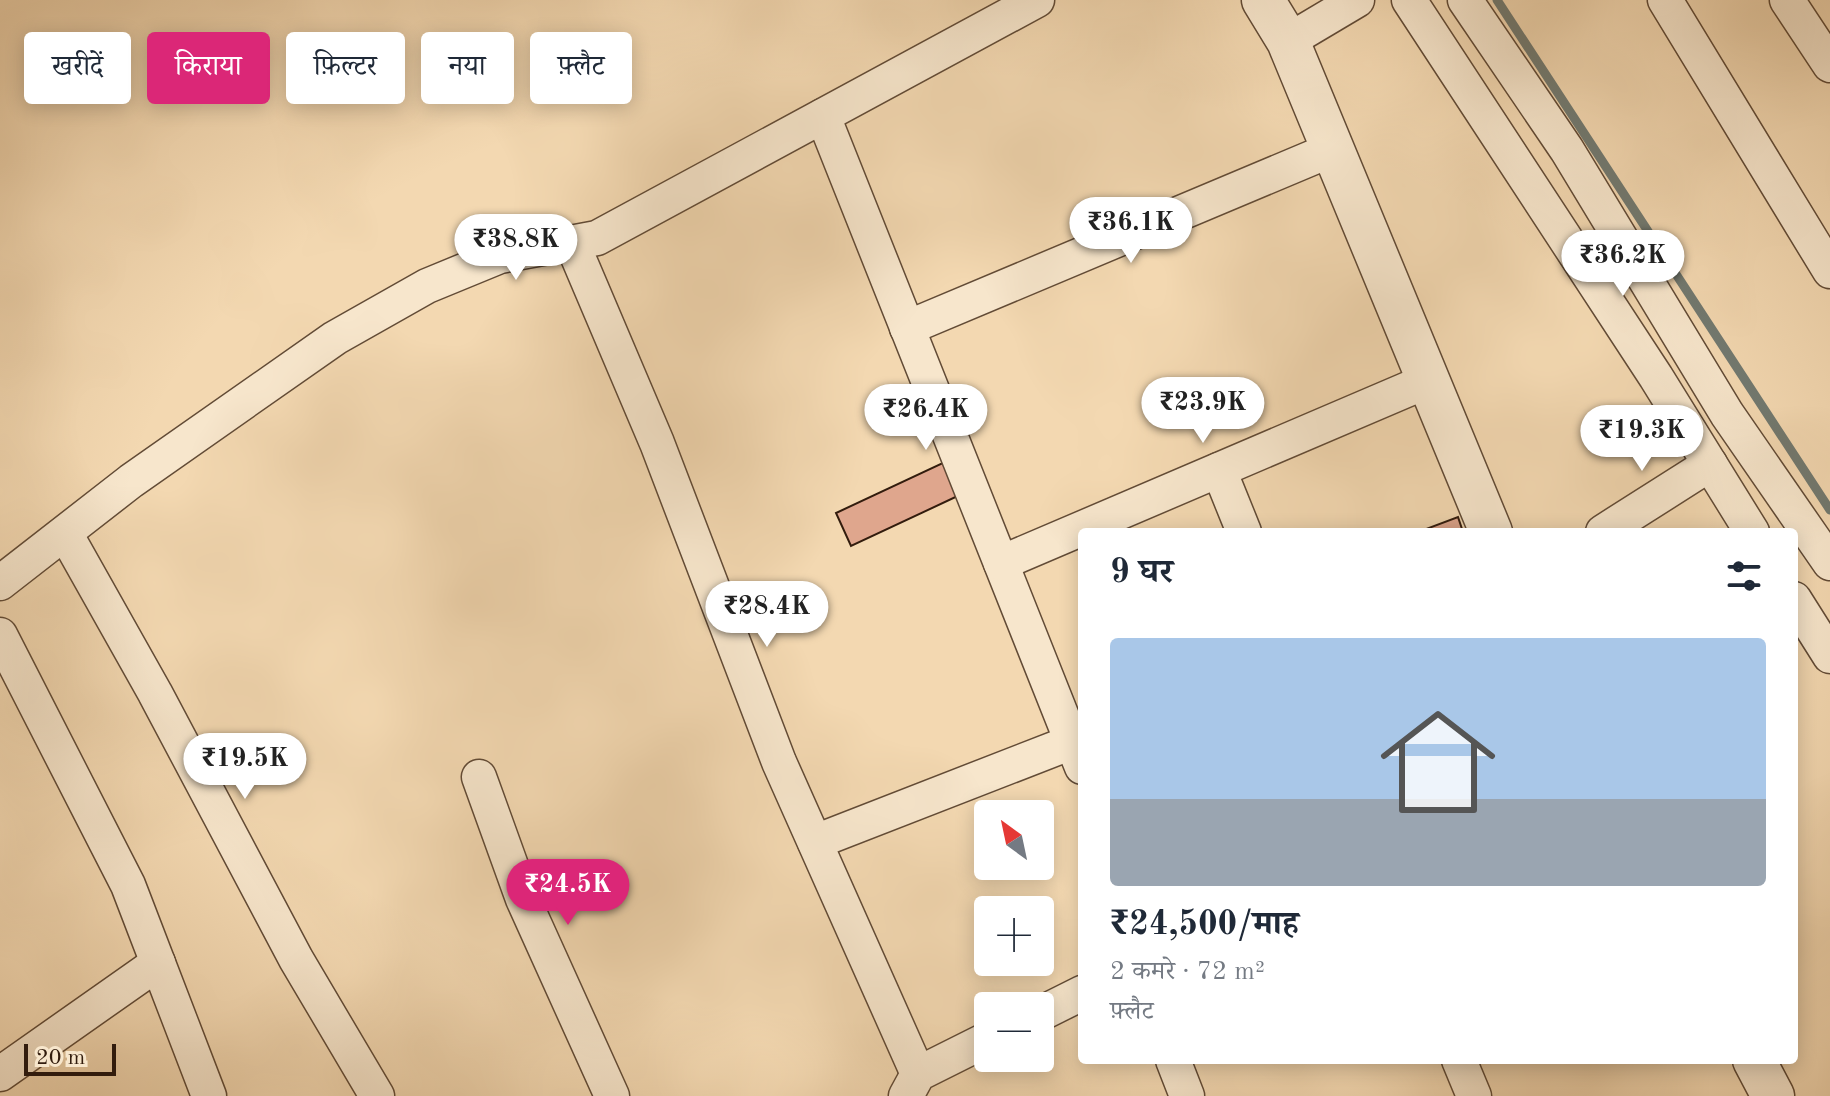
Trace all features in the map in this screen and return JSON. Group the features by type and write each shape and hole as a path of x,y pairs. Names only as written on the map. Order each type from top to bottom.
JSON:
{"street":[{"path":"0,583 131,481 335,338 427,286 500,256 597,238 1037,0"},
{"path":"1263,0 1288,41 1489,528"},
{"path":"1288,41 1357,0"},
{"path":"1409,0 1656,377 1750,528"},
{"path":"1465,0 1567,150 1727,414 1830,563"},
{"path":"1665,0 1830,271"},
{"path":"1787,0 1830,65"},
{"path":"815,842 1077,755 823,116"},
{"path":"907,328 1333,149"},
{"path":"572,243 657,443 779,762 815,842 912,1085 974,1047"},
{"path":"1083,528 1427,381"},
{"path":"1609,528 1710,464"},
{"path":"1219,470 1242,528"},
{"path":"1001,563 1078,530"},
{"path":"65,533 155,693 296,959 377,1096"},
{"path":"1798,607 1830,656"},
{"path":"0,635 128,885 209,1096"},
{"path":"479,777 523,899 612,1096"},
{"path":"0,1074 158,963"},
{"path":"1054,1007 1078,995"},
{"path":"1175,1064 1187,1096"},
{"path":"1461,1064 1474,1096"},
{"path":"1756,1064 1773,1096"}],"building":[{"path":"947,461 962,494 851,546 836,513"},
{"path":"1458,517 1462,528 1429,528"}],"waterway":[{"path":"1497,0 1830,510"}]}
